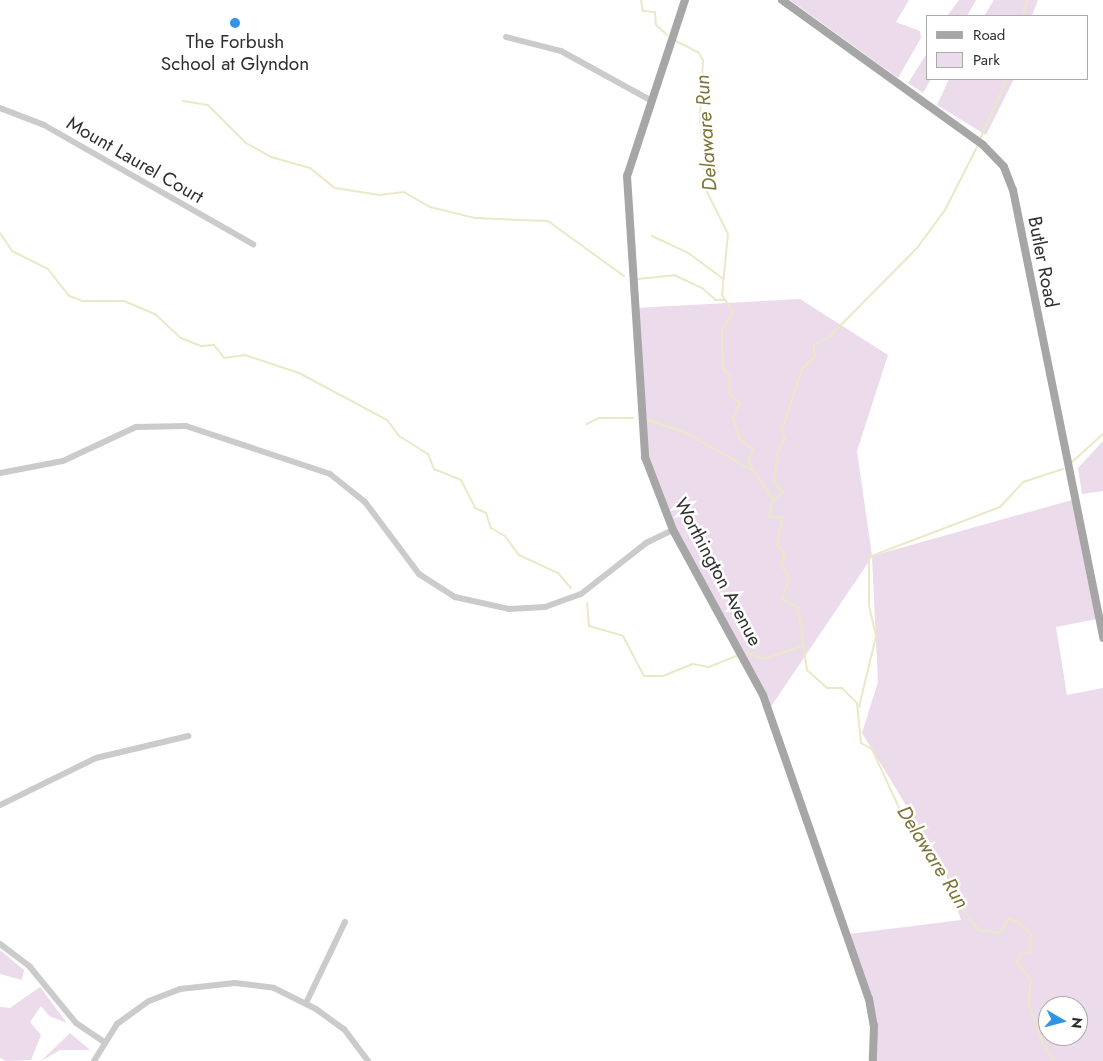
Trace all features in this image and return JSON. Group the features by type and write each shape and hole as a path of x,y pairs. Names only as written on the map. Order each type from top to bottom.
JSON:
{"main road":[{"name":"Worthington Avenue","path":"685,0 630,158 626,203 642,439 673,530 763,695 869,999 874,1026 873,1061"},
{"name":"Butler Road","path":"782,0 984,145 1004,167 1013,190 1103,638"}],"street":[{"path":"506,37 561,51 650,100"},
{"name":"Mount Laurel Court","path":"0,108 44,125 253,244"},
{"path":"0,473 63,461 136,427 186,426 330,474 365,502 419,574 455,597 509,609 545,607 581,594 646,543 673,530"},
{"path":"0,805 96,758 188,736"},
{"path":"306,1003 345,922"},
{"path":"0,944 30,967 76,1023 104,1042"},
{"path":"94,1061 104,1042 138,1007 180,989 254,984 306,1003 344,1029 368,1061"}],"green space":[{"path":"790,0 909,0 896,22 920,31 921,38 898,78"},
{"path":"959,0 976,0 968,15 948,15"},
{"path":"994,0 1038,0 1032,15 985,15"},
{"path":"926,55 926,80 930,80 923,93 908,83"},
{"path":"949,80 1014,80 986,135 937,105"},
{"path":"800,299 888,355 857,451 872,556 1072,500 1097,619 1056,627 1067,695 1103,688 1103,1061 873,1061 876,1034 849,934 961,920 943,866 862,733 878,682 872,557 770,708 672,521 648,454 635,308"},
{"path":"1103,441 1103,491 1082,494 1078,468"},
{"path":"0,950 24,970 22,980 0,974"},
{"path":"40,987 67,1023 49,1016 41,1006 30,1022 41,1035 31,1060 6,1061 0,1058 0,1007 10,1008"},
{"path":"70,1033 90,1050 60,1050 41,1061"}],"waterway":[{"name":"Delaware Run","path":"641,0 643,11 655,12 656,25 667,35"},
{"path":"1023,15 1027,0"},
{"name":"Delaware Run","path":"676,41 698,52 703,60 700,118 706,190 728,234 722,295 733,312 722,330 723,369 729,375 729,394 740,403 733,418 739,438 753,450 748,461 773,500 769,517 782,517 777,545 784,553 782,566 789,578 782,599 798,608 807,670 827,688 842,688 857,703 861,743 872,749 906,823 918,830 947,872 958,892 956,901 979,930 1000,933 1008,919 1019,922 1031,934 1031,952 1020,955 1017,962 1031,980 1028,1003 1043,1044 1054,1061"},
{"path":"981,137 1007,80"},
{"path":"183,101 208,105 246,143 271,157 310,168 335,188 379,195 404,192 430,207 475,218 548,221 624,276"},
{"path":"773,500 783,493 774,482 778,450 785,438 782,430 802,369 815,357 814,345 830,336 917,248 945,210 977,147"},
{"path":"0,233 12,251 48,269 69,296 83,301 124,301 155,314 181,338 201,346 214,345 224,358 245,355 299,373 387,420 399,436 428,454 434,469 461,480 475,508 486,513 491,528 505,536 519,555 558,573 571,588"},
{"path":"652,236 687,252 722,278"},
{"path":"638,279 674,275 702,288 716,300 725,300"},
{"path":"587,424 599,418 633,418"},
{"path":"645,419 684,432 752,470"},
{"path":"1072,462 1103,434"},
{"path":"859,707 876,636 869,606 869,557 1000,507 1023,482 1063,469"},
{"path":"587,603 589,626 623,636 644,676 663,676 693,664 709,667 738,655"},
{"path":"746,652 763,659 803,646"}],"place":[{"name":"The Forbush School at Glyndon","path":"235,23"}]}
